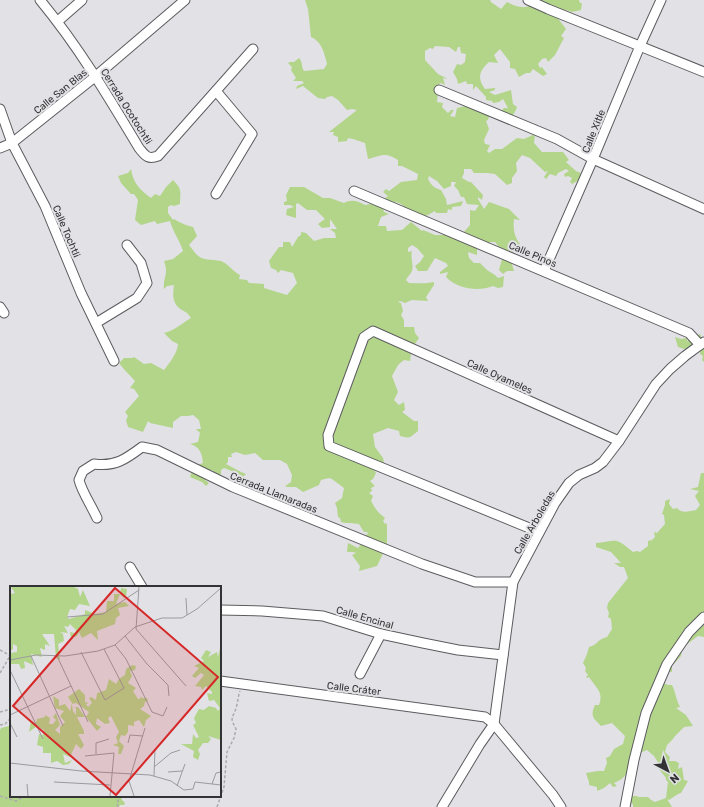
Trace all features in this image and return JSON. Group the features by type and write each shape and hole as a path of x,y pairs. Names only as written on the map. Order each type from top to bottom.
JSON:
{"street":[{"name":"Cerrada Ocotochtli","path":"40,0 58,21 96,76 139,148 147,157 152,158 158,156 253,49"},
{"path":"58,21 82,0"},
{"name":"Calle San Blas","path":"0,148 12,143 96,76 185,0"},
{"path":"528,0 704,72"},
{"name":"Calle Xitle","path":"544,271 661,0"},
{"path":"439,90 557,139 593,159 704,209"},
{"path":"216,91 252,134 216,194"},
{"name":"Calle Tochtli","path":"0,109 12,143 45,206 81,293 114,361"},
{"name":"Calle Pinos","path":"354,191 688,333 702,343"},
{"path":"96,324 137,298 147,283 142,263 127,245"},
{"name":"Calle Oyameles","path":"539,532 329,446 328,435 364,337 372,330 619,441"},
{"name":"Calle Arboledas","path":"494,724 499,696 513,582 539,532 555,503 569,484 579,475 595,468 603,462 619,441 656,384 670,369 702,343"},
{"name":"Cerrada Llamaradas","path":"97,518 81,488 79,480 83,471 94,464 104,465 117,463 142,448 157,450 233,488 422,564 476,582 513,582"},
{"path":"130,567 141,586"},
{"name":"Calle Encinal","path":"221,610 262,611 323,616 381,634 458,650 503,655"},
{"path":"625,807 634,760 649,706 667,664 689,632 704,617"},
{"path":"360,674 381,634"},
{"name":"Calle Cráter","path":"221,682 485,717 494,724"},
{"path":"442,807 480,744 494,724 554,795 561,807"}],"path":[{"path":"0,650 10,655"},
{"path":"0,673 10,658"},
{"path":"221,796 224,787 227,752 234,738 236,729 233,723 232,715 236,708 242,685"},
{"path":"0,712 10,710"},
{"path":"0,725 5,724 10,719"},
{"path":"0,796 16,801 22,797"},
{"path":"118,807 117,803 120,797"},
{"path":"217,807 220,797"}],"green space":[{"path":"305,0 490,0 501,9 507,2 520,7 531,6 539,0 579,0 580,3 582,3 581,10 572,12 563,11 559,12 556,16 566,29 561,36 564,38 555,55 548,62 546,58 542,59 538,64 547,74 543,76 533,69 530,73 526,73 519,77 515,69 510,68 510,62 500,49 494,55 498,63 489,62 483,68 480,78 485,89 495,88 495,90 489,92 495,95 511,90 513,104 517,107 511,117 501,122 498,115 504,108 508,108 503,99 499,102 493,103 492,101 486,100 486,97 476,86 473,90 473,84 467,84 466,81 458,84 453,72 457,64 461,65 465,62 466,54 461,53 460,47 458,47 456,52 449,47 435,46 433,49 430,48 425,51 425,60 438,74 448,79 443,78 445,85 441,83 439,84 437,102 443,103 442,107 448,113 451,110 454,110 450,116 455,117 457,108 466,106 471,102 490,114 488,120 486,121 489,129 484,140 485,144 490,145 487,151 489,153 495,149 502,149 517,138 524,139 535,134 534,143 542,152 563,152 569,160 566,162 576,171 581,173 579,180 572,184 570,182 572,178 568,176 565,177 564,174 569,171 566,169 558,173 556,176 550,174 546,179 544,177 548,171 545,172 530,158 522,155 516,163 517,171 512,178 512,183 507,185 495,174 474,173 471,169 464,169 462,178 471,182 483,195 482,200 478,197 478,199 484,209 489,202 509,209 520,220 514,219 514,232 520,244 512,253 515,254 511,261 514,271 507,271 503,274 499,270 502,252 495,242 490,242 477,247 477,255 468,252 469,258 474,263 480,263 498,278 504,276 503,287 498,288 493,286 475,289 462,287 446,277 448,272 440,274 440,272 448,266 446,263 435,258 427,271 418,271 415,266 424,256 412,245 408,248 408,252 412,251 412,268 406,280 409,283 434,282 434,285 426,297 428,301 412,300 405,303 400,301 398,302 401,303 403,311 401,315 404,320 404,327 414,327 415,333 419,338 412,348 410,361 404,360 398,365 392,376 398,392 394,400 399,405 404,402 405,410 402,412 414,421 418,421 418,431 412,436 408,437 400,436 399,431 388,428 373,434 375,447 383,458 384,463 373,468 376,473 370,481 375,486 371,488 372,491 369,493 373,496 371,501 374,506 385,518 383,521 387,525 387,545 377,566 359,571 360,566 352,555 356,553 347,552 348,543 358,548 365,539 365,535 368,534 367,532 364,532 359,524 341,522 340,518 338,517 335,503 342,498 344,488 329,478 321,480 319,485 303,492 296,487 287,487 285,486 291,482 292,475 287,464 280,460 263,460 255,453 245,455 236,452 231,454 232,457 228,457 228,462 226,464 246,474 243,477 224,468 221,470 221,474 213,476 213,470 209,471 205,480 209,483 206,486 202,482 190,477 194,466 203,463 200,451 190,444 198,442 200,433 196,429 201,429 199,420 193,415 181,416 173,422 173,428 150,423 148,421 143,432 128,427 126,420 128,416 125,412 139,396 134,389 130,388 135,381 119,363 124,358 134,357 144,364 151,363 164,370 175,355 178,344 172,341 164,333 175,329 191,318 176,305 173,293 174,285 167,286 164,289 166,269 164,261 173,259 183,251 182,247 170,221 157,224 155,221 141,225 135,220 138,200 134,194 131,194 121,183 118,176 128,173 131,169 133,178 138,186 151,198 155,194 160,196 173,180 176,183 180,191 180,204 174,206 171,205 168,207 168,213 173,220 174,219 193,227 197,236 189,245 197,255 205,259 223,262 240,275 239,279 247,280 249,283 264,284 264,288 287,295 297,283 293,273 281,270 278,273 276,270 271,268 269,261 279,247 283,247 283,242 290,242 292,247 301,235 301,232 306,233 314,241 324,238 336,238 335,233 330,229 337,229 330,219 330,227 322,228 318,224 325,219 316,210 307,210 298,203 296,204 296,218 286,215 287,209 294,207 284,205 284,202 287,201 286,195 290,187 304,187 323,198 330,198 344,203 352,201 365,205 382,203 384,212 389,214 381,217 378,226 386,226 387,231 402,230 411,222 422,231 423,230 435,235 452,235 464,232 470,225 470,210 475,211 479,205 467,204 464,197 461,197 458,190 454,186 456,182 451,182 451,186 444,189 437,181 429,176 428,179 432,185 441,190 446,199 447,205 463,201 461,206 452,207 452,210 448,209 447,213 436,213 435,211 426,216 423,215 418,222 402,205 395,202 390,202 385,198 388,196 383,192 386,189 389,191 401,182 417,180 418,174 402,166 398,166 398,160 387,155 381,155 368,159 365,143 348,138 347,141 338,142 338,137 333,135 334,132 329,132 357,110 347,110 332,96 325,99 318,98 303,86 296,89 297,86 304,83 302,81 293,81 296,78 291,70 292,67 288,63 294,62 299,58 304,71 324,69 327,64 324,52 320,45 311,37 308,9"},
{"path":"700,334 704,342 704,362 702,360 703,356 700,354 700,350 687,350 678,347 675,337 681,339 687,338 687,341"},
{"path":"701,473 704,473 704,637 698,636 686,645 681,656 672,666 672,672 665,671 664,677 655,679 668,685 672,685 680,707 676,708 686,715 693,726 684,727 667,745 665,752 670,757 669,761 679,763 678,769 682,767 684,780 688,781 681,793 669,800 667,799 672,807 633,807 633,804 629,803 630,796 648,797 655,802 666,798 668,782 659,769 661,767 654,756 647,750 637,753 640,758 633,758 629,770 625,776 614,783 617,786 613,787 610,783 597,791 597,787 589,785 586,773 604,771 607,763 606,758 610,756 614,749 623,744 625,736 612,723 601,726 594,719 593,712 595,705 599,705 601,697 597,687 589,677 586,677 588,675 585,671 586,668 583,663 589,647 607,637 612,629 611,619 608,617 608,603 628,578 624,567 620,567 614,563 621,563 611,552 596,547 596,543 616,541 633,552 640,552 648,546 648,541 655,537 654,532 657,533 665,524 664,515 662,514 665,501 670,499 669,504 673,509 677,508 683,512 696,510 700,505 695,496 699,491 690,489 698,487"},
{"path":"10,726 10,797 121,797 125,803 124,805 120,805 119,807 0,807 1,728"}]}
